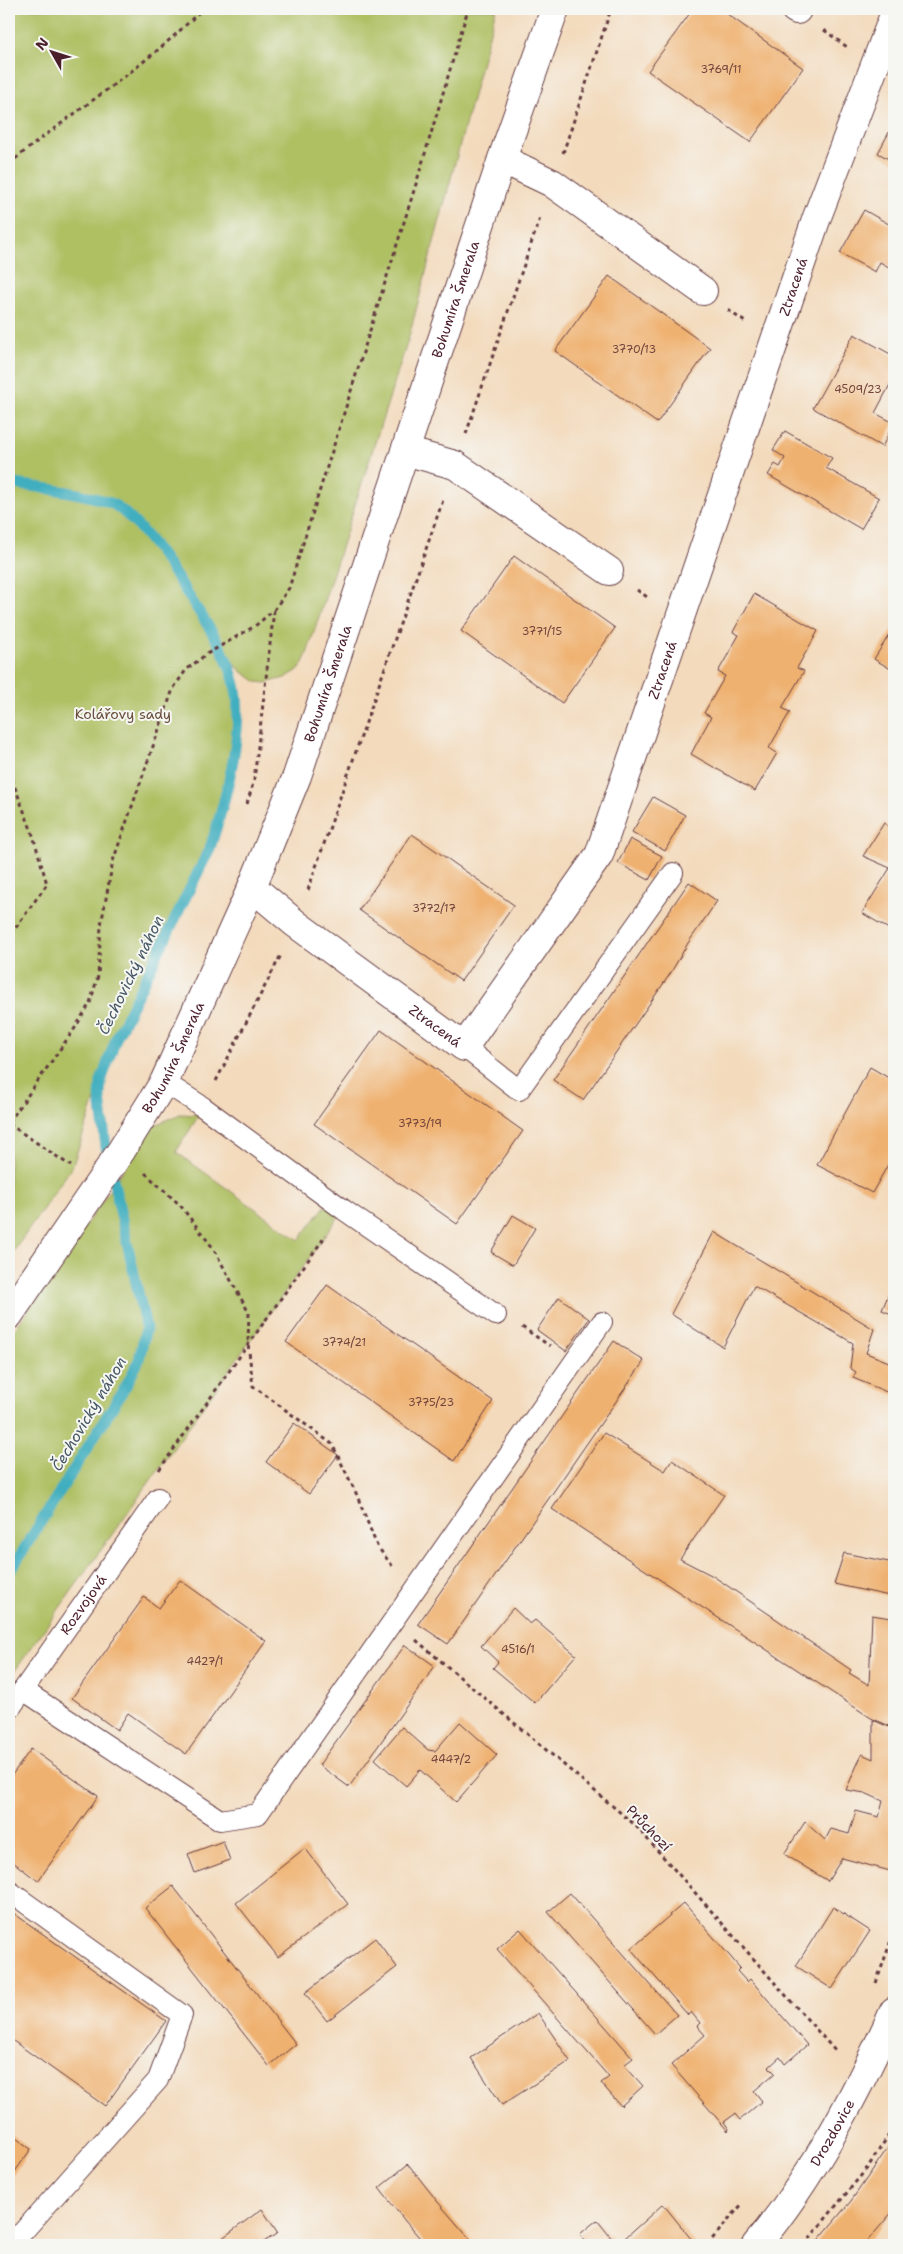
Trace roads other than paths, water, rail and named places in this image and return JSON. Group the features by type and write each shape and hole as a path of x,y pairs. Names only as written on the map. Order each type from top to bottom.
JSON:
{"street":[{"name":"Bohumíra Šmerala","path":"9,1314 121,1151 164,1082 252,887 297,776 502,159 555,9"},
{"name":"Ztracená","path":"252,887 296,924 464,1046 599,856 817,217 894,15"},
{"path":"502,159 552,184 702,291"},
{"path":"405,451 455,465 609,571"},
{"name":"Drozdovice","path":"756,2245 775,2222 806,2176 862,2078 894,2011"}],"lane":[{"path":"464,1046 520,1090 673,873"},
{"path":"164,1082 203,1107 344,1210 496,1314"},
{"path":"23,1690 220,1820 258,1814 602,1322"},
{"name":"Rozvojová","path":"9,1710 158,1498"},
{"path":"9,1891 182,2015 158,2080 20,2235 9,2236"}],"waterway":[{"name":"Čechovický náhon","path":"9,483 76,493 107,502 116,506 134,522 169,566 224,653 233,677 237,696 238,717 233,762 228,786 210,848 117,1036 101,1081 100,1097 106,1147 146,1328 139,1360 127,1384 9,1573"}],"park label":[{"name":"Kolářovy sady","path":"123,714"}]}
